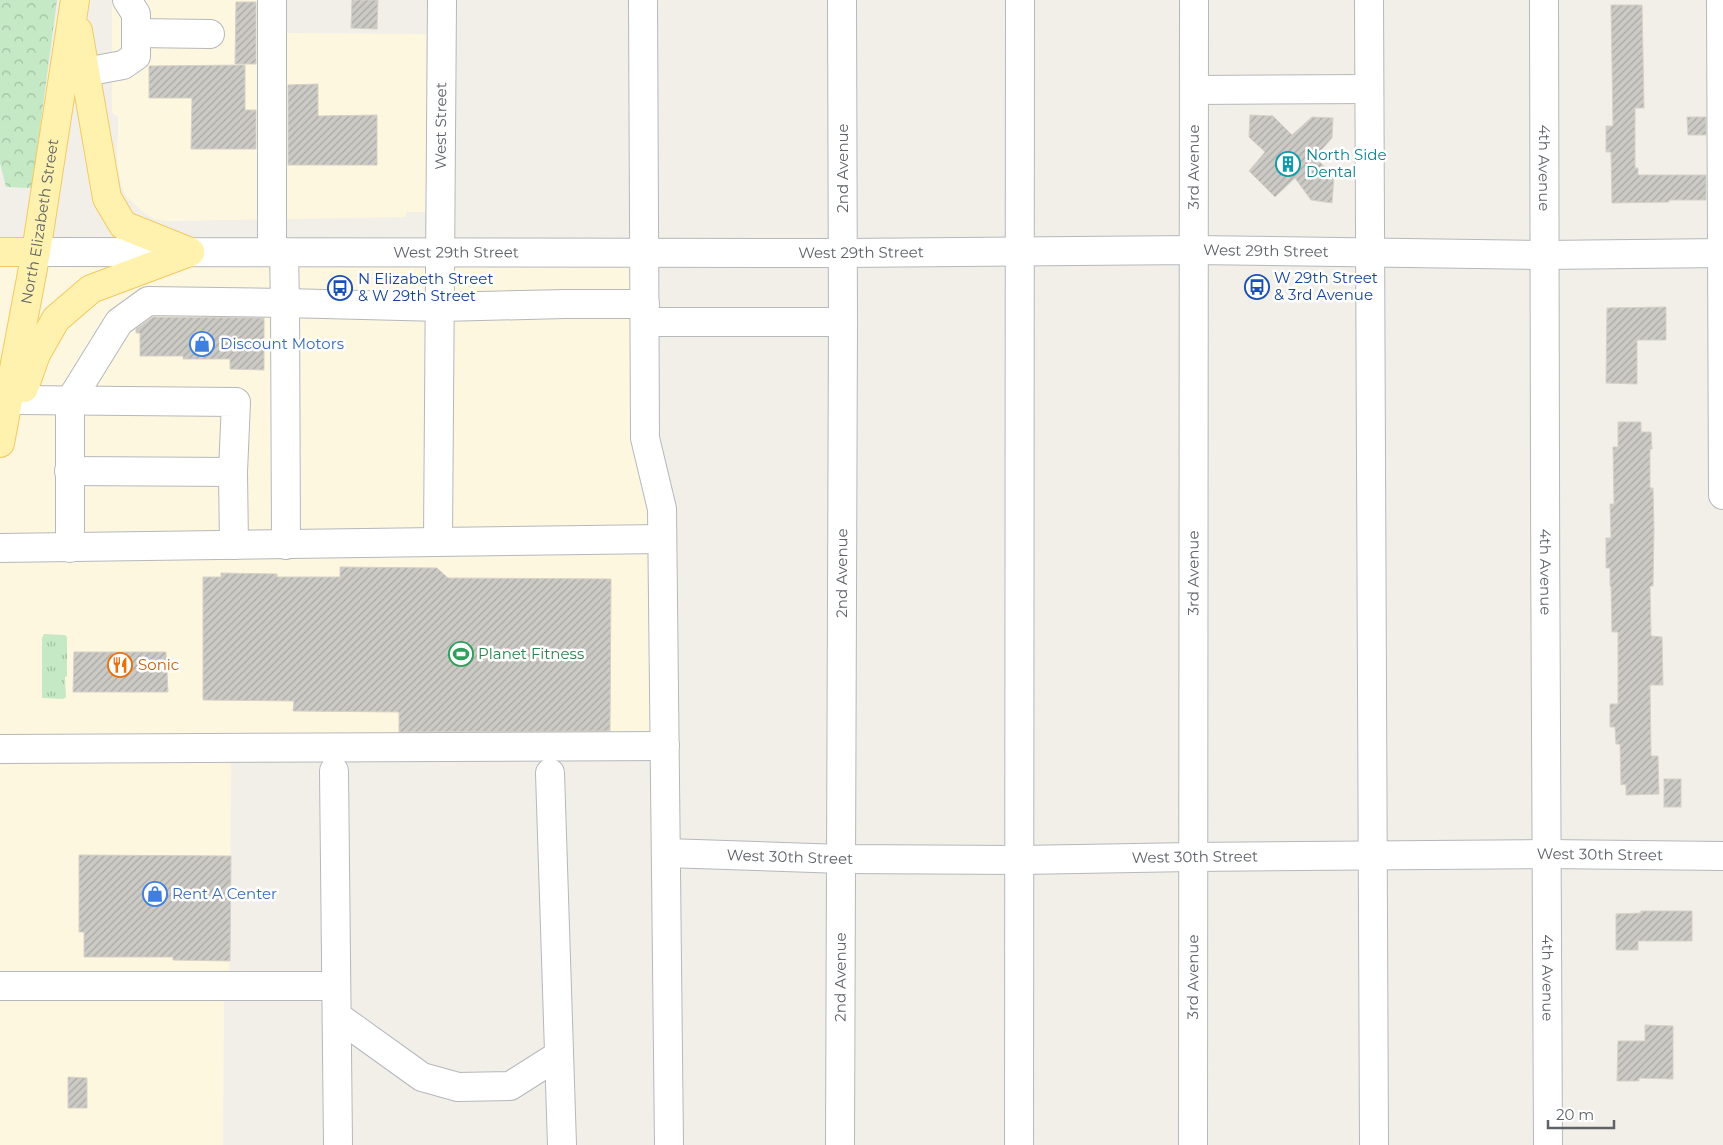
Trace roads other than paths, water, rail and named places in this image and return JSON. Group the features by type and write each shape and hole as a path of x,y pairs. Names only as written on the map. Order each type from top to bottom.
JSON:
{"main road":[{"path":"75,4 107,198 123,225 190,252"},
{"name":"North Elizabeth Street","path":"0,442 36,252 75,4"},
{"name":"West 29th Street","path":"0,252 36,252"},
{"path":"0,454 36,354 56,319 91,288 190,252"}],"street":[{"path":"85,72 123,65 136,56 136,14 127,0"},
{"path":"272,0 278,252 285,303 286,545"},
{"name":"West Street","path":"438,541 442,0"},
{"path":"643,0 645,438 662,509 669,1145"},
{"name":"2nd Avenue","path":"840,1145 843,322 842,0"},
{"path":"1019,1145 1020,0"},
{"name":"3rd Avenue","path":"1193,1145 1194,0"},
{"path":"1369,0 1374,1145"},
{"name":"4th Avenue","path":"1544,0 1543,254 1548,1145"},
{"path":"1721,0 1723,495"},
{"path":"136,33 210,34"},
{"path":"1194,90 1369,89"},
{"name":"West 29th Street","path":"36,252 843,253 1194,250 1543,254 1722,253"},
{"path":"70,548 70,401 119,322 148,301 441,307 565,304 645,313 843,322"},
{"path":"19,400 236,402 233,472 234,545"},
{"path":"70,471 233,472"},
{"path":"0,548 662,539"},
{"path":"0,749 665,746"},
{"path":"334,771 338,1145"},
{"path":"550,773 562,1145"},
{"name":"West 30th Street","path":"666,853 842,859 1020,860 1547,854 1723,856"},
{"path":"0,986 336,986"},
{"path":"337,1016 422,1077 458,1087 510,1086 559,1055"}],"place":[{"name":"North Side Dental","path":"1288,164"},
{"name":"W 29th Street & 3rd Avenue","path":"1257,287"},
{"name":"N Elizabeth Street & W 29th Street","path":"340,288"},
{"name":"Discount Motors","path":"202,344"},
{"name":"Planet Fitness","path":"461,654"},
{"name":"Sonic","path":"120,665"},
{"name":"Rent A Center","path":"155,894"}]}
